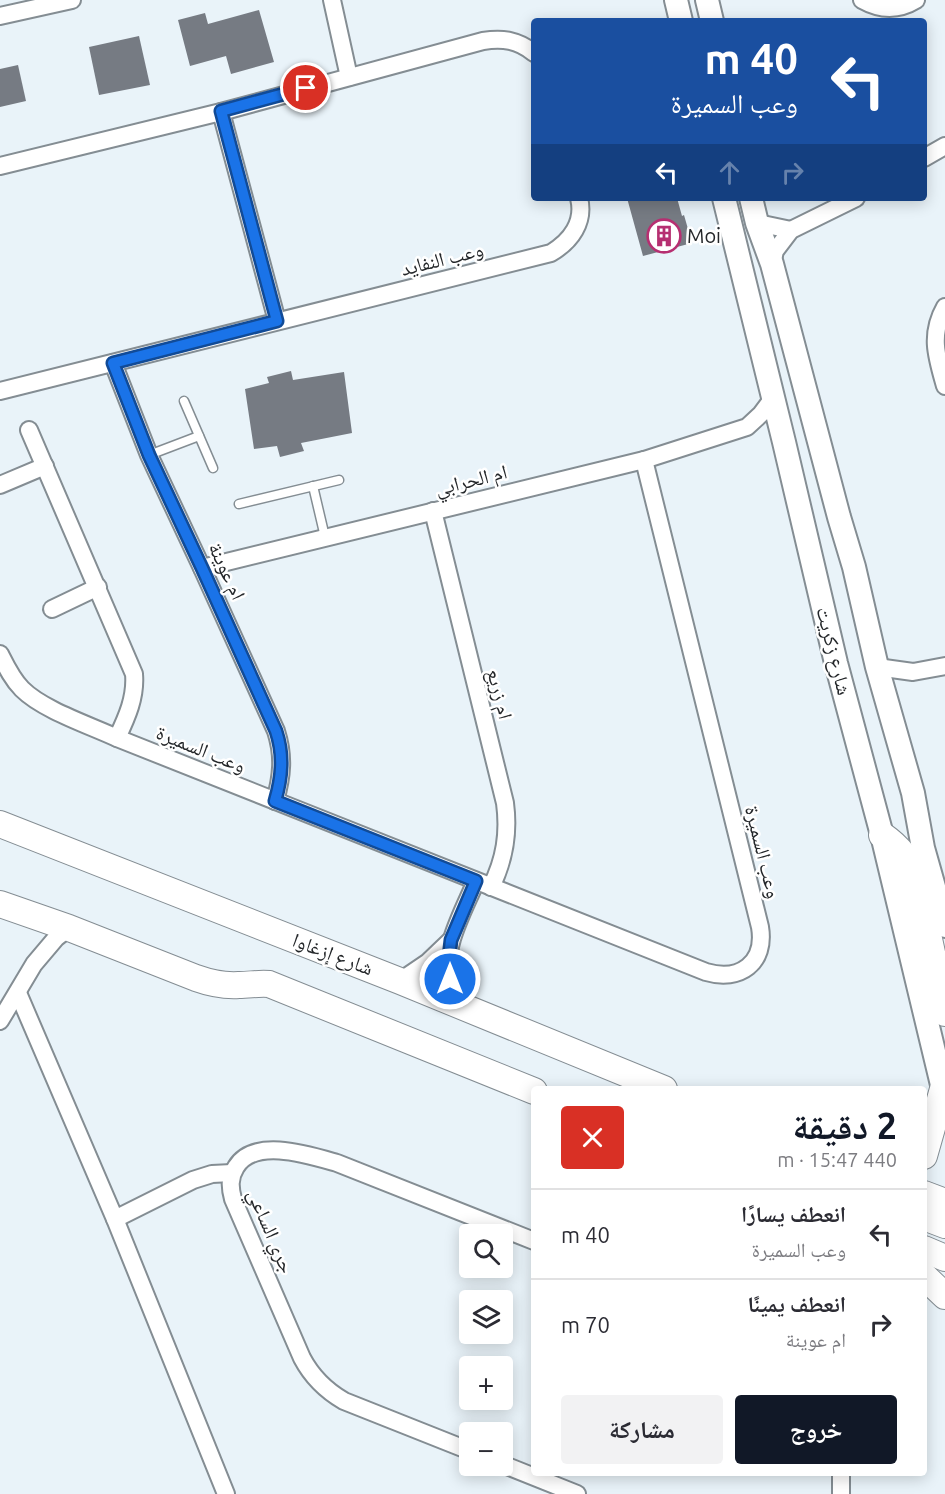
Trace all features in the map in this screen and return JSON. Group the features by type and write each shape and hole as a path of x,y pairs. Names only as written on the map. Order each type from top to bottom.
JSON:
{"main road":[{"path":"676,0 680,18"},
{"path":"707,0 711,18"},
{"name":"شارع زكريت","path":"725,201 836,663 882,835 944,1097"},
{"name":"شارع زكريت","path":"752,201 772,264 854,567 877,667 913,793 923,848 945,926"},
{"name":"شارع إزغاوا","path":"0,824 400,981 657,1086"},
{"path":"882,835 900,849 916,879 945,1013"},
{"path":"0,904 69,928 210,983 242,986 258,983 269,984 531,1090"},
{"path":"927,1147 944,1097"},
{"path":"927,1195 945,1202"},
{"path":"927,1218 945,1225"},
{"path":"927,1250 945,1258"},
{"path":"927,1279 945,1296"}],"street":[{"path":"0,16 72,0"},
{"path":"332,0 349,77"},
{"path":"862,0 885,8 898,8 916,0"},
{"path":"0,166 221,111 483,41 509,40 522,44 531,51"},
{"path":"221,111 277,321"},
{"path":"927,156 945,146"},
{"name":"وعب النفايد","path":"0,390 551,253 569,240 575,230 580,212 579,201"},
{"path":"772,264 775,251 791,230 850,201"},
{"path":"758,223 791,230"},
{"path":"945,307 939,317 935,345 945,386"},
{"name":"ام عوينة","path":"113,363 149,455 276,731 280,743 282,766 275,801"},
{"name":"ام الحرابي","path":"202,568 644,460 747,427 773,398"},
{"path":"747,427 767,431 784,442"},
{"path":"29,430 135,674 133,697 117,738"},
{"name":"وعب السميرة","path":"0,654 11,676 32,698 117,738 717,975 728,976 739,973 756,959 762,938 760,927 644,460"},
{"path":"0,485 45,466"},
{"name":"ام زريع","path":"433,511 505,803 507,839 504,856 498,873 484,884"},
{"path":"52,609 98,587"},
{"path":"877,667 913,672 945,666"},
{"path":"884,692 913,672"},
{"path":"400,981 428,962 451,940 484,884"},
{"path":"0,1021 44,951 69,928"},
{"path":"451,940 448,966 456,1004"},
{"path":"18,993 115,1220 226,1494"},
{"name":"جري الساعي","path":"459,1447 344,1401 333,1395 315,1379 302,1358 233,1199 230,1191 232,1173 242,1159 264,1150 319,1158 337,1163 531,1240"},
{"path":"115,1220 193,1180 212,1174 232,1173"},
{"path":"513,1468 531,1476"},
{"path":"532,1476 577,1494"},
{"path":"841,1494 842,1476"}],"lane":[{"path":"184,401 213,468"},
{"path":"149,455 199,436"},
{"path":"238,504 339,480"},
{"path":"313,486 325,537"}],"building":[{"path":"259,10 274,62 231,74 226,56 190,66 178,20 205,13 208,24"},
{"path":"139,36 150,85 99,95 89,47"},
{"path":"18,65 26,101 0,107 0,69"},
{"path":"628,201 678,201 692,243 643,256"},
{"path":"291,371 293,380 344,372 352,433 301,443 304,451 280,457 277,446 254,449 245,389 269,383 267,377"}],"place":[{"name":"Moi","path":"664,236"}],"route":[{"path":"306,88 221,111 277,321 113,363 149,455 276,731 282,754 282,766 275,801 476,881 451,940 448,966 450,979"}]}
